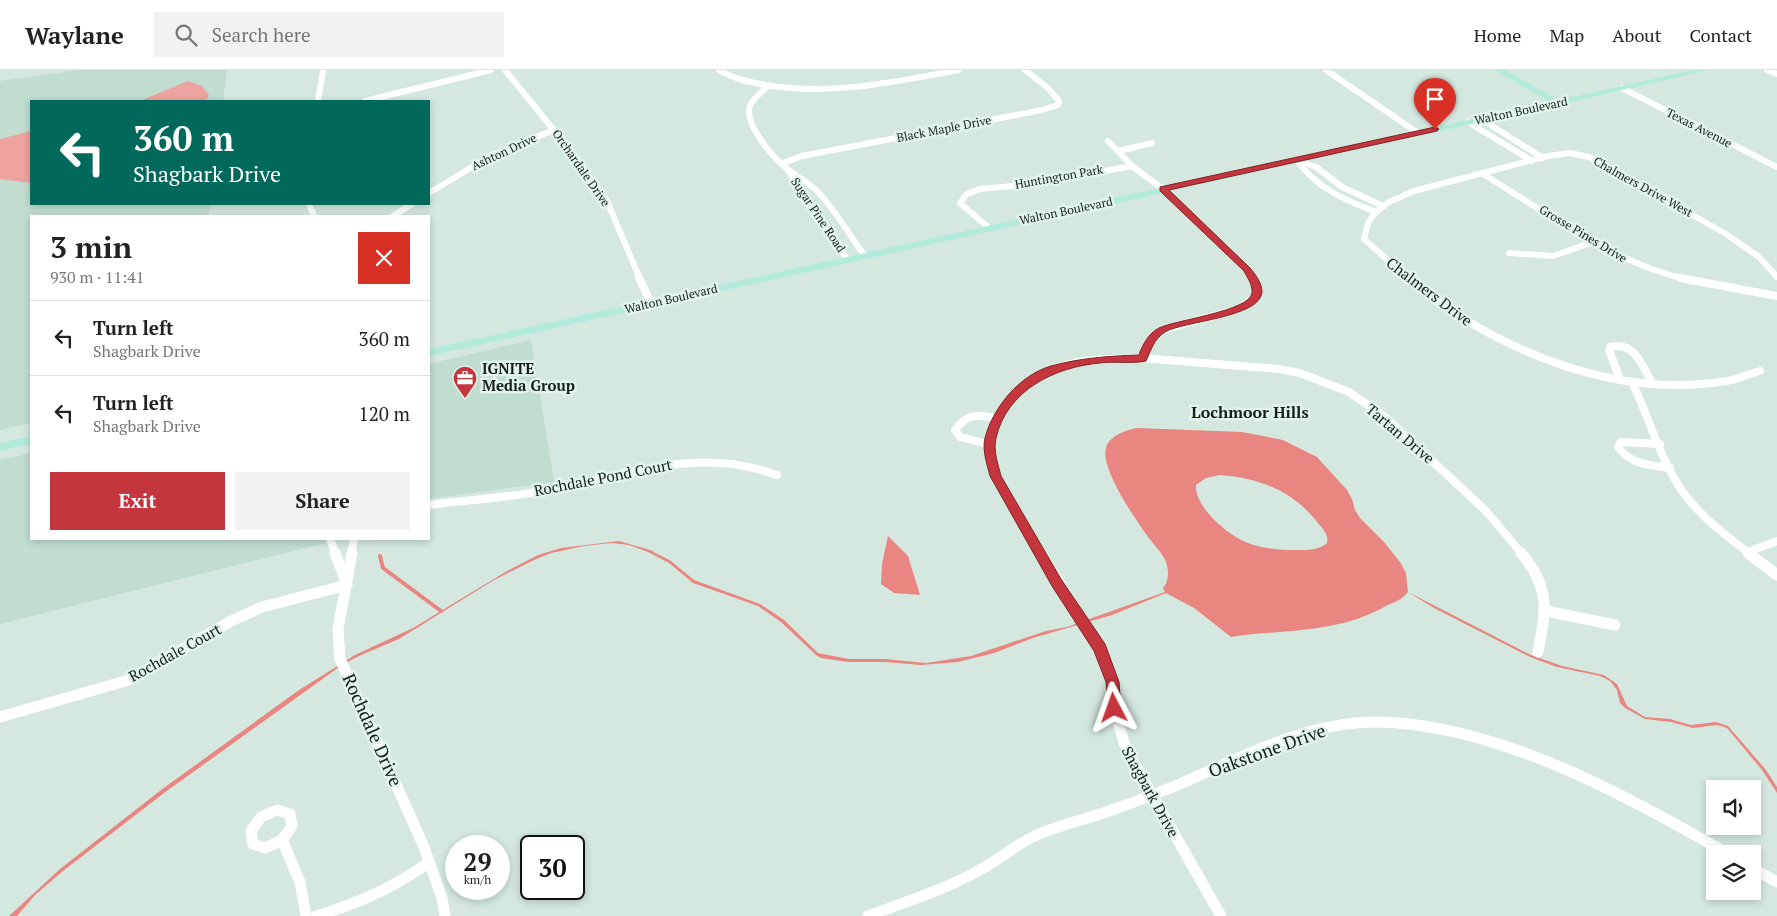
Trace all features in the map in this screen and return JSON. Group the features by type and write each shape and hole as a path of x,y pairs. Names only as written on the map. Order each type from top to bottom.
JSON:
{"main road":[{"path":"1499,70 1558,103"},
{"name":"Walton Boulevard","path":"430,352 1704,70"},
{"path":"0,447 30,440"}],"street":[{"path":"318,100 323,70"},
{"path":"369,100 491,70"},
{"name":"Orchardale Drive","path":"505,70 578,160 607,201 650,303"},
{"path":"719,70 768,86 805,91 834,90 893,83 959,70"},
{"name":"Black Maple Drive","path":"781,164 802,156 1042,110 1058,105 1058,101 1048,88 1025,70"},
{"path":"1326,70 1418,133"},
{"path":"1767,70 1777,74"},
{"name":"Sugar Pine Road","path":"768,86 755,98 750,108 749,118 763,141 781,164 789,172 816,190 864,255"},
{"name":"Texas Avenue","path":"1622,88 1777,167"},
{"path":"1481,119 1543,158"},
{"path":"1468,122 1532,161"},
{"name":"Ashton Drive","path":"430,192 492,155 554,130"},
{"path":"1108,141 1132,166 1163,189 1247,270 1255,282 1257,292 1254,299 1239,309 1162,330 1147,345 1142,358"},
{"path":"1118,151 1152,144"},
{"name":"Chalmers Drive West","path":"1379,209 1400,196 1424,188 1543,158 1571,153 1589,157 1725,233 1768,265 1777,277"},
{"path":"1297,160 1303,171 1338,196 1379,209"},
{"path":"1297,160 1316,168 1342,187 1379,209"},
{"name":"Huntington Park","path":"989,228 960,203 967,194 980,189 1033,184 1132,166"},
{"name":"Sugar Pine Road","path":"789,172 847,259"},
{"name":"Grosse Pines Drive","path":"1483,174 1593,242 1631,262 1663,273 1777,296"},
{"path":"394,215 410,205"},
{"name":"Chalmers Drive","path":"1379,209 1368,220 1364,240 1445,308 1486,333 1531,354 1575,369 1632,382 1652,384 1696,385 1743,378 1760,371"},
{"path":"1509,253 1541,257 1553,256 1593,242"},
{"path":"1620,379 1609,350 1614,345 1626,347 1636,353 1652,384"},
{"name":"Shagbark Drive","path":"1142,358 1099,359 1052,369 1026,384 1014,395 999,418 990,439 991,459 996,476 1057,582 1100,648 1112,682 1118,728 1126,749 1151,796 1221,916"},
{"name":"Tartan Drive","path":"1142,358 1279,370 1300,374 1349,392 1385,418 1486,511 1529,564 1541,584 1546,610 1538,652"},
{"path":"1632,382 1670,468 1683,491 1695,506 1777,575"},
{"path":"990,445 960,437 956,430 963,419 974,416 999,418"},
{"path":"1660,444 1628,441 1621,442 1618,447 1629,460 1670,468"},
{"name":"Rochdale Pond Court","path":"430,505 542,491 647,467 670,464 729,463 777,475"},
{"path":"330,540 347,585"},
{"name":"Rochdale Drive","path":"354,540 338,629 340,659 429,862 442,898 445,916"},
{"path":"1748,552 1777,541"},
{"name":"Rochdale Court","path":"0,717 128,680 262,607 347,585"},
{"path":"1546,610 1615,626"},
{"name":"Oakstone Drive","path":"868,916 967,877 986,867 1022,842 1040,834 1151,796 1314,731 1356,723 1393,723 1461,734 1514,749 1574,772 1676,824 1712,845"},
{"path":"282,840 300,882 306,916"},
{"path":"316,916 368,900 412,875 429,862"},
{"path":"1761,873 1777,882"}],"shaded area":[{"path":"79,70 227,70 223,100 30,100 30,205 210,205 208,215 30,215 30,423 0,430 0,81"},
{"path":"188,81 202,86 209,95 206,100 142,100"},
{"path":"30,131 30,183 0,179 0,139"},
{"path":"531,340 554,482 430,499 430,364"},
{"path":"1137,428 1242,432 1283,440 1317,457 1347,490 1360,518 1384,542 1400,562 1406,573 1408,592 1395,602 1349,622 1310,629 1231,637 1194,608 1166,593 1112,615 1033,638 994,653 958,662 921,665 885,662 848,662 821,658 781,622 758,606 693,583 669,563 629,545 612,543 584,546 551,553 494,580 399,639 342,665 164,793 63,871 35,895 17,916 9,916 60,869 161,790 299,690 355,655 413,628 507,571 538,555 561,548 619,541 650,550 671,561 694,580 760,604 784,620 818,653 849,659 885,659 926,663 971,656 1046,631 1067,627 1165,592 1163,588 1168,576 1166,562 1119,492 1108,467 1106,457 1106,448 1114,437","holes":["1220,475 1249,479 1275,488 1298,502 1324,530 1327,543 1321,547 1302,550 1266,548 1254,545 1232,534 1214,520 1207,511 1197,494 1196,485 1206,478"]},
{"path":"30,453 30,540 337,540 0,624 0,460"},
{"path":"888,536 908,556 920,595 894,593 881,584 882,564"},
{"path":"1408,592 1531,655 1562,666 1604,675 1617,684 1627,706 1645,717 1670,719 1691,725 1716,722 1728,726 1766,770 1777,787 1777,793 1762,770 1727,728 1717,725 1693,728 1671,722 1645,719 1625,708 1620,703 1617,690 1610,681 1600,676 1557,667 1530,657 1434,608"}],"waterway":[{"path":"380,556 383,568 441,611"}],"place":[{"name":"IGNITE Media Group","path":"465,399"}],"district":[{"name":"Lochmoor Hills","path":"1250,412"}],"route":[{"path":"1114,708 1112,682 1100,648 1057,582 996,476 991,459 990,439 1000,414 1014,395 1026,384 1052,369 1099,359 1142,358 1147,345 1162,330 1239,309 1254,299 1257,292 1255,282 1247,270 1163,189 1435,129"}]}
